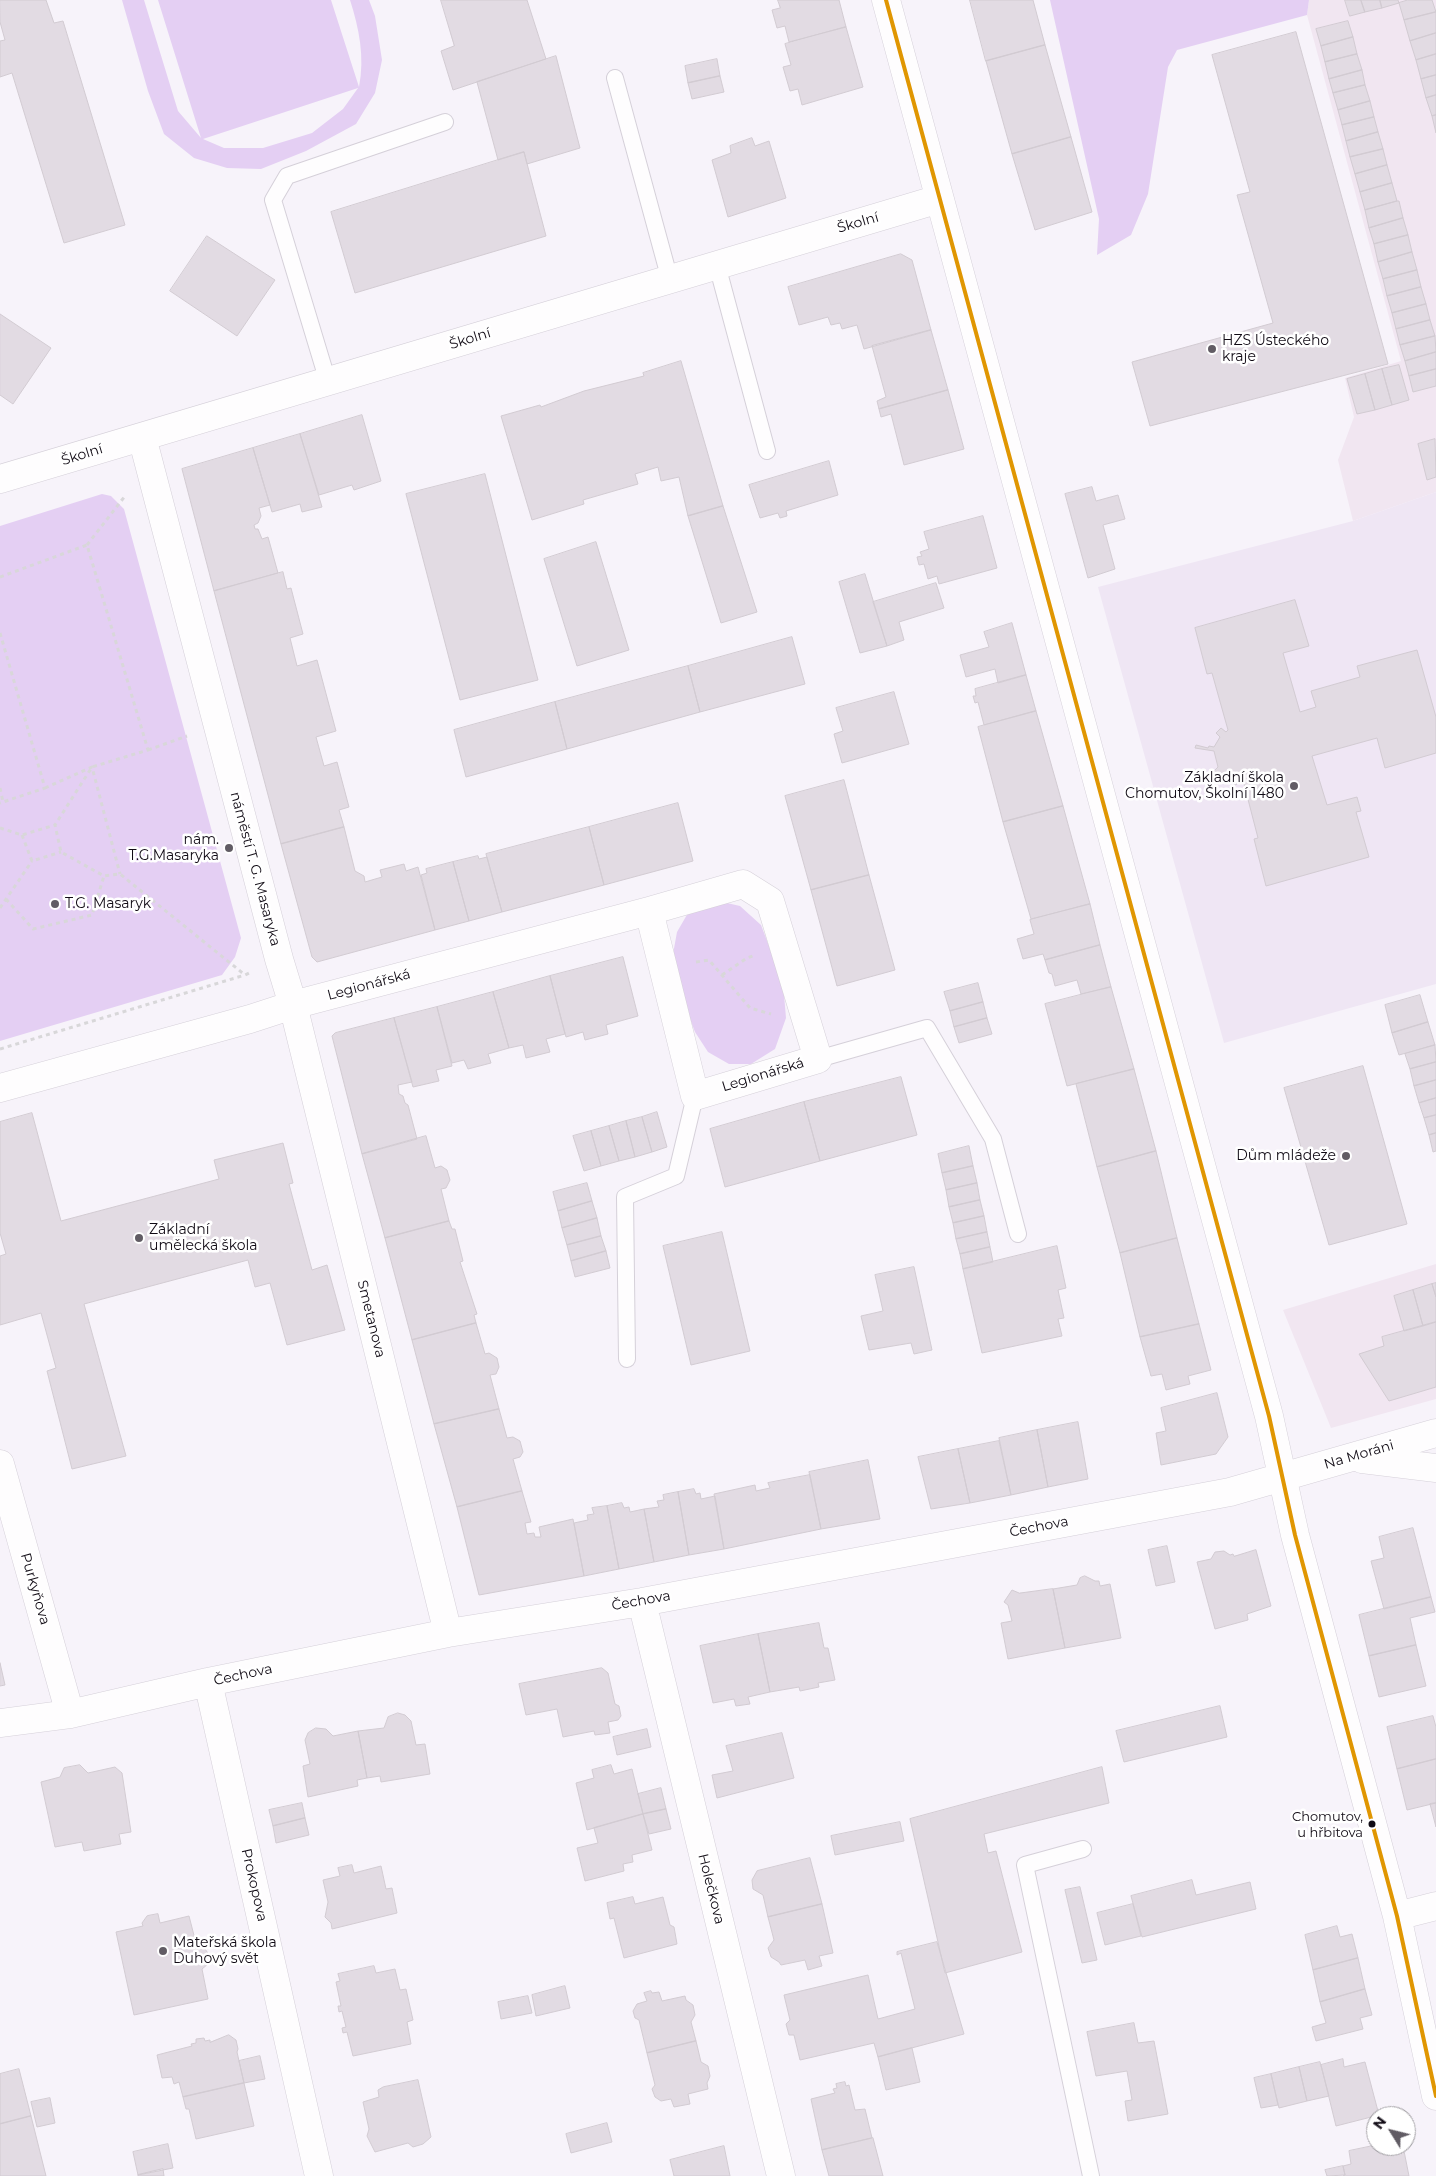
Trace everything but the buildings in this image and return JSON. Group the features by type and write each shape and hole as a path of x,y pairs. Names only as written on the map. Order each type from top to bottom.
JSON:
{"street":[{"path":"886,0 1269,1416 1282,1478 1397,1916 1436,2096"},
{"name":"Školní","path":"0,479 939,199"},
{"name":"náměstí T. G. Masaryka","path":"142,437 279,959 293,1005"},
{"name":"Legionářská","path":"293,1005 649,911 743,884 770,901 818,1059 695,1096"},
{"path":"649,911 695,1096"},
{"path":"0,1088 293,1005"},
{"name":"Smetanova","path":"293,1005 448,1633"},
{"name":"Na Moráni","path":"1282,1478 1350,1457 1436,1434"},
{"path":"1350,1457 1436,1468"},
{"name":"Purkyňova","path":"0,1464 70,1714"},
{"name":"Čechova","path":"0,1723 70,1714 208,1682 448,1633 642,1602 1230,1492 1282,1478"},
{"name":"Holečkova","path":"642,1602 781,2176"},
{"name":"Prokopova","path":"208,1682 319,2176"},
{"path":"1397,1916 1436,1906"}],"lane":[{"path":"615,78 670,280"},
{"path":"328,382 273,200 287,176 445,122"},
{"path":"717,265 767,451"},
{"path":"818,1059 927,1028 993,1140 1018,1234"},
{"path":"627,1359 625,1197 676,1176 695,1096"},
{"path":"1083,1849 1026,1865 1091,2176"}],"path":[{"path":"0,577 88,545 149,464"},
{"path":"88,545 148,750"},
{"path":"0,633 45,788"},
{"path":"0,788 2,802 45,788 92,767 148,750 218,724"},
{"path":"0,828 22,835 55,826 92,767"},
{"path":"92,767 120,874 245,975"},
{"path":"55,826 61,852"},
{"path":"22,835 32,861"},
{"path":"0,908 32,861 61,852 104,876 120,874"},
{"path":"6,899 34,930 92,916 104,876"},
{"path":"0,1048 245,975 279,959"},
{"path":"663,967 709,960 750,1008 807,1023"}],"shaded area":[{"path":"122,0 144,0 178,111 201,138 158,0 331,0 359,87 361,76 360,43 350,0 369,0 375,16 382,60 375,93 356,124 306,151 261,169 227,168 194,158 164,134 148,91","holes":["358,88 343,109 312,133 263,148 224,148 203,139"]},
{"path":"1050,0 1309,0 1307,15 1177,50 1168,67 1148,194 1131,235 1097,255 1099,219"},
{"path":"1309,0 1436,0 1436,492 1353,521 1338,460 1354,417 1345,378 1401,361 1307,15"},
{"name":"Základní škola Chomutov, Školní 1480","path":"1436,492 1436,984 1224,1043 1098,587 1353,521"},
{"path":"102,494 111,496 124,509 241,938 235,957 222,975 0,1041 0,526"},
{"path":"714,900 740,906 761,925 783,983 786,1018 775,1049 751,1064 729,1064 708,1052 695,1032 682,998 673,954 677,932 688,913"},
{"path":"1436,1264 1436,1399 1331,1428 1283,1310"}],"transit line":[{"path":"886,0 1269,1416 1295,1535 1397,1916 1436,2096"}],"place":[{"name":"HZS Ústeckého kraje","path":"1212,349"},
{"name":"Základní škola Chomutov, Školní 1480","path":"1294,786"},
{"name":"nám. T.G.Masaryka","path":"229,848"},
{"name":"T.G. Masaryk","path":"55,904"},
{"name":"Dům mládeže","path":"1346,1156"},
{"name":"Základní umělecká škola","path":"139,1238"},
{"name":"Chomutov, u hřbitova","path":"1372,1824"},
{"name":"Mateřská škola Duhový svět","path":"163,1951"}]}
